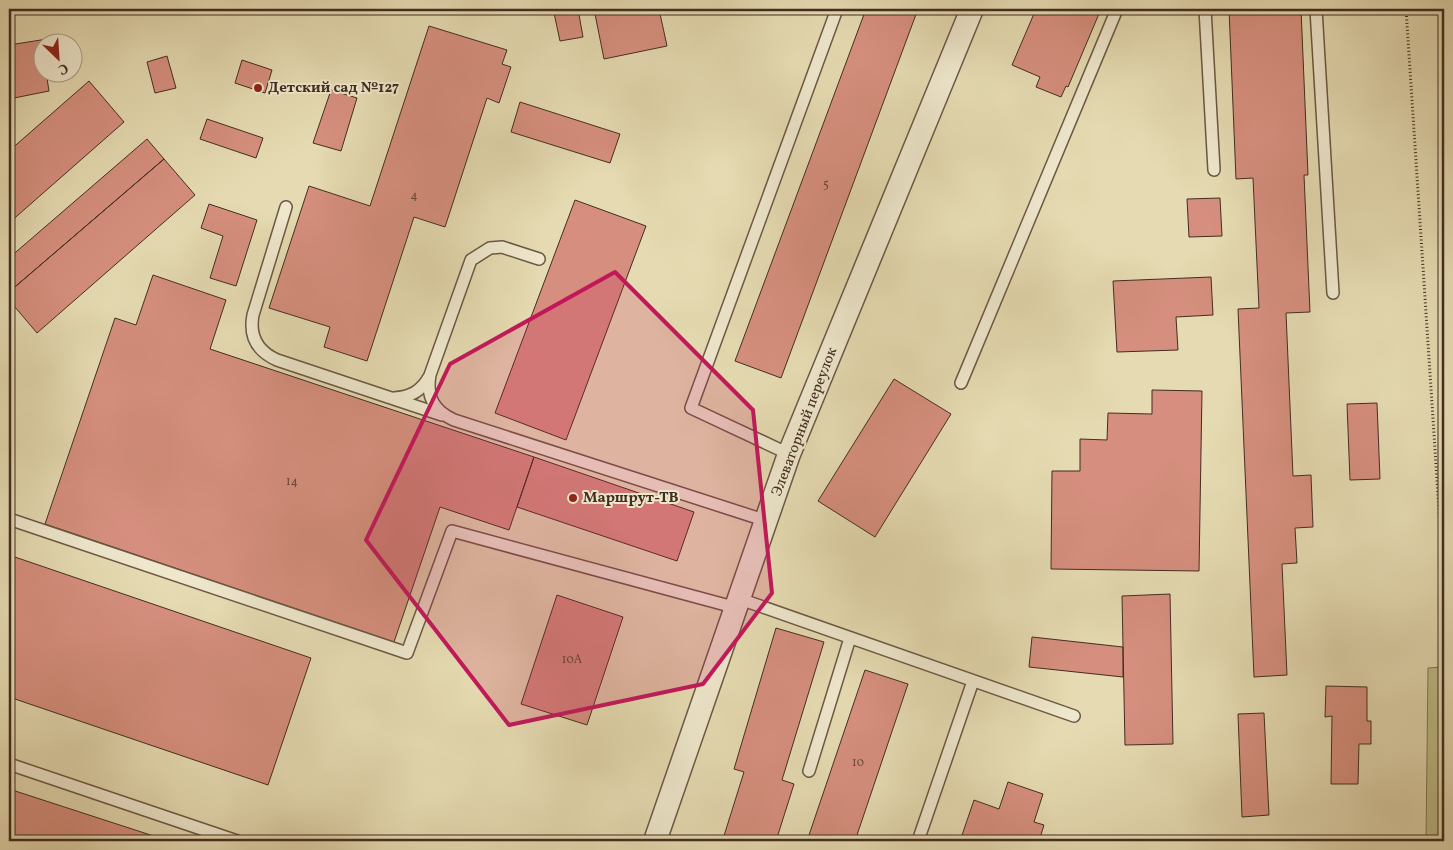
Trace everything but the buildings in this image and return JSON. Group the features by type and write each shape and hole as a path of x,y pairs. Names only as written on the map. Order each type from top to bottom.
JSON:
{"street":[{"name":"Элеваторный переулок","path":"655,841 789,454 972,9"}],"lane":[{"path":"789,454 691,408 837,9"},
{"path":"961,383 1117,9"},
{"path":"1205,9 1214,170"},
{"path":"1316,9 1333,293"},
{"path":"286,208 251,326 253,338 259,348 267,355 385,396 767,521"},
{"path":"444,415 436,408 430,398 428,386 430,375 471,260 490,248 502,247 539,259"},
{"path":"385,396 395,398 411,395 424,385 430,375"},
{"path":"9,519 407,654 452,531 738,603 850,638 1074,716"},
{"path":"809,771 850,638"},
{"path":"918,841 973,681"},
{"path":"9,764 237,841"}],"path":[{"path":"1406,9 1444,586"}],"highlighted area":[{"path":"615,272 753,410 772,593 703,684 509,725 366,540 450,364"}],"green space":[{"path":"1442,667 1444,672 1444,841 1426,841 1428,668"}],"place":[{"name":"Детский сад №127","path":"258,88"},
{"name":"Маршрут-ТВ","path":"573,498"}]}
